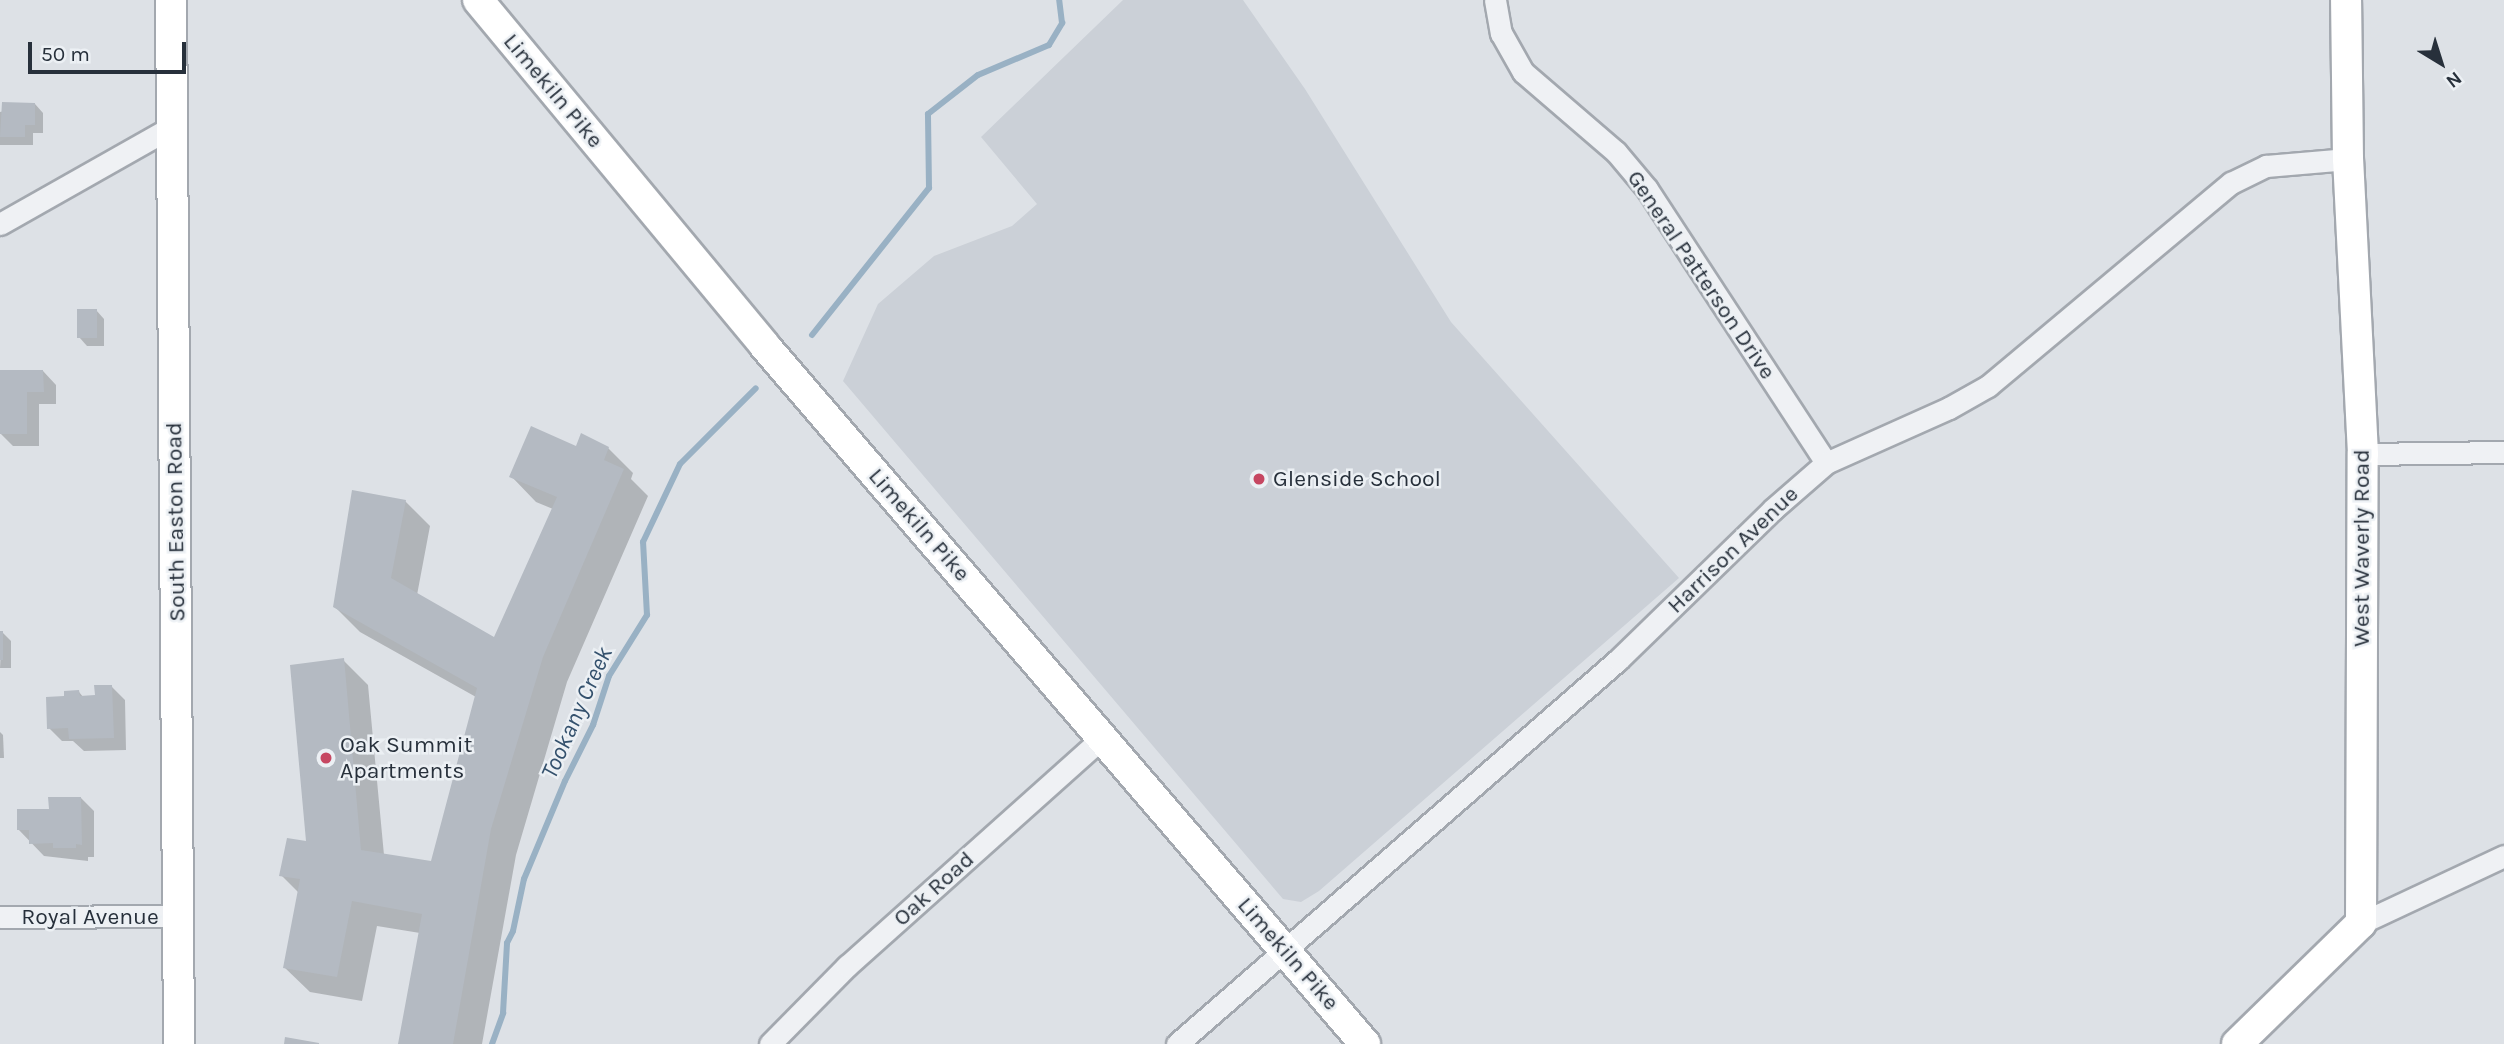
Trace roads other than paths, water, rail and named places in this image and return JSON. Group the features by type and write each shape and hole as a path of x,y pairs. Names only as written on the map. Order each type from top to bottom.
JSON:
{"main road":[{"name":"South Easton Road","path":"171,0 179,1044"},
{"name":"Limekiln Pike","path":"478,0 764,345 1365,1044"},
{"name":"West Waverly Road","path":"2346,0 2348,159 2362,454 2361,923"},
{"path":"2237,1044 2361,923"}],"street":[{"name":"General Patterson Drive","path":"1495,0 1501,33 1523,72 1616,152 1647,189 1826,463"},
{"path":"0,224 173,126"},
{"name":"Harrison Avenue","path":"1177,1044 1618,660 1772,510 1826,463 1950,408 1988,386 2231,183 2266,166 2348,159"},
{"path":"2362,454 2504,452"},
{"name":"Oak Road","path":"770,1044 847,967 1102,738"},
{"path":"2361,923 2504,856"},
{"name":"Royal Avenue","path":"0,917 180,916"}],"waterway":[{"name":"Tookany Creek","path":"812,335 929,188 928,114 978,75 1049,45 1062,23 1059,0"},
{"name":"Tookany Creek","path":"492,1044 503,1013 507,943 513,931 524,879 565,781 593,725 609,676 647,615 643,542 680,464 756,388"}],"place":[{"name":"Glenside School","path":"1259,479"},
{"name":"Oak Summit Apartments","path":"326,758"}]}
